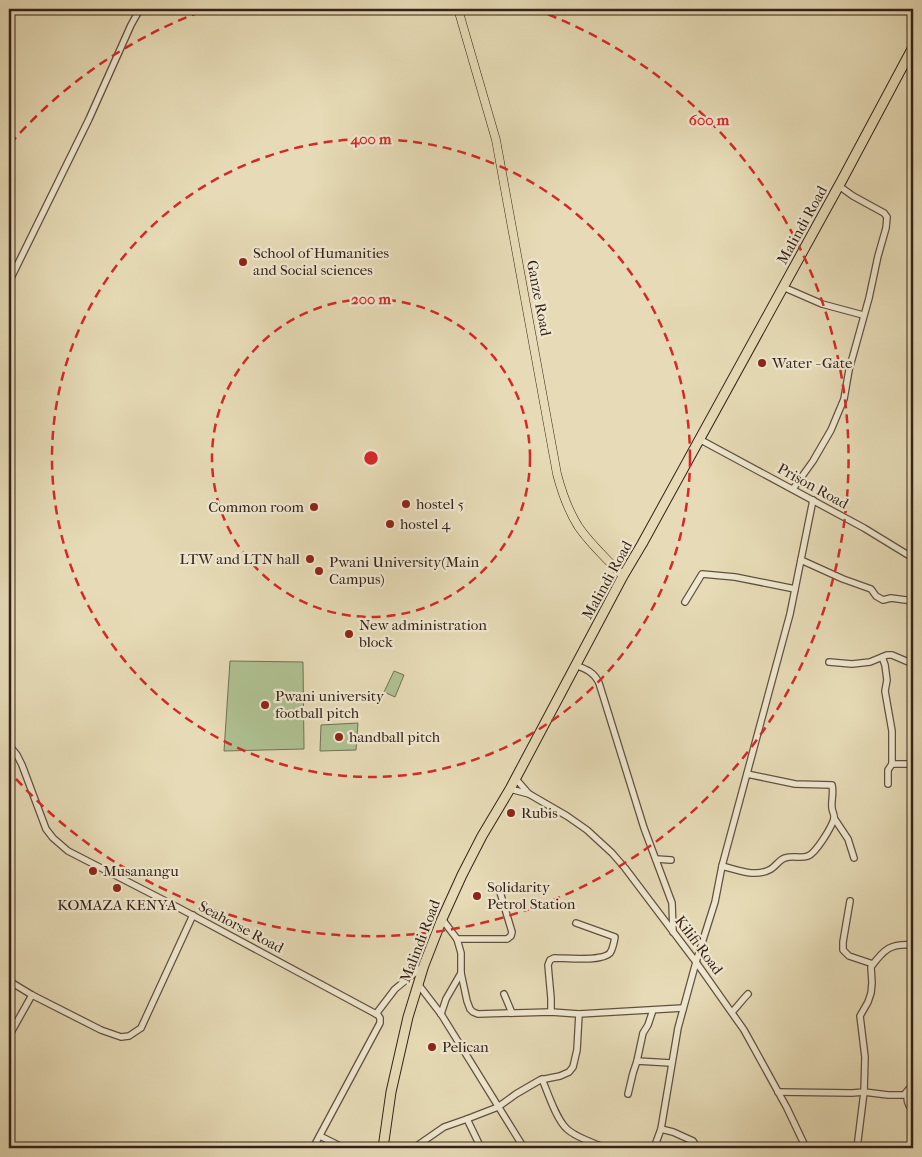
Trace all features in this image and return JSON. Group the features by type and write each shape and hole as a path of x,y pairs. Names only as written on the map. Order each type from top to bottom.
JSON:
{"highway":[{"name":"Malindi Road","path":"383,1148 391,1092 402,1040 418,984 442,919 462,875 482,836 516,779 623,576 839,186 913,47"}],"main road":[{"name":"Ganze Road","path":"458,9 496,140 562,493 580,528 593,545 623,576"}],"street":[{"path":"9,282 140,9"},
{"path":"793,489 813,461 831,430 844,399 849,370 886,228 884,213 839,186"},
{"path":"783,287 822,304 863,315"},
{"name":"Prison Road","path":"699,439 864,528 913,558"},
{"path":"654,1148 661,1129 678,1028 715,902 722,866 781,648 813,500"},
{"path":"801,560 852,583 871,589 876,596 883,600 891,598 913,600"},
{"path":"685,602 702,574 734,576 795,589"},
{"path":"829,662 852,664 870,662 892,654 913,664"},
{"path":"882,657 886,665 887,680 885,691 892,730 892,764 888,770 888,784"},
{"path":"575,665 590,671 597,679 632,792 672,902 673,932"},
{"name":"Seahorse Road","path":"9,746 17,755 28,779 46,829 68,851 193,915 376,1014"},
{"path":"892,764 913,764"},
{"path":"747,774 795,784 832,785 834,818 848,839 854,858"},
{"name":"Kilifi Road","path":"516,779 529,794"},
{"name":"Kilifi Road","path":"510,789 529,794 567,816 599,840 625,868 696,962 747,1034 806,1148"},
{"path":"722,866 759,873 771,869 782,859 811,855 822,842 834,818"},
{"path":"656,859 671,860"},
{"path":"457,939 507,939 511,936 512,932 500,892"},
{"path":"850,901 843,950 849,956 873,964"},
{"path":"9,981 32,995 101,1030 121,1037 128,1036 141,1028 193,915"},
{"path":"442,919 457,939 461,952 461,973 467,1001 473,1012 486,1015 551,1012 579,1014 683,1008"},
{"path":"551,1012 548,965 550,960 554,958 600,957 608,954 615,937 576,923"},
{"path":"857,1148 864,1092 865,1057 860,1016 870,998 872,983 871,967 880,955 894,946 913,945"},
{"path":"313,1148 380,1023 380,1018 376,1014 395,989 424,965"},
{"path":"441,1014 446,999 461,973"},
{"path":"418,984 441,1014 524,1148"},
{"path":"504,994 512,1013"},
{"path":"732,1012 748,994"},
{"path":"9,1036 32,995"},
{"path":"628,1094 643,1033 653,1010"},
{"path":"419,1148 418,1145 444,1126 467,1120 498,1107 542,1079 564,1075 572,1069 577,1050 579,1014"},
{"path":"637,1061 672,1063"},
{"path":"542,1079 567,1129 584,1139 606,1148"},
{"path":"778,1092 864,1092 904,1095 913,1084"},
{"path":"913,1084 908,1091 907,1104 913,1112"},
{"path":"907,1104 913,1108"},
{"path":"467,1120 481,1148"},
{"path":"661,1129 693,1141 695,1144 694,1148"},
{"path":"320,1136 344,1148"}],"green space":[{"name":"Pwani university football pitch","path":"230,661 303,662 304,749 224,751"},
{"path":"394,671 404,675 395,697 384,692"},
{"name":"handball pitch","path":"358,723 356,750 320,751 321,725"}],"place":[{"name":"School of Humanities and Social sciences","path":"243,262"},
{"name":"Water - Gate","path":"762,363"},
{"name":"hostel 5","path":"406,504"},
{"name":"Common room","path":"314,507"},
{"name":"hostel 4","path":"390,524"},
{"name":"LTW and LTN hall","path":"310,559"},
{"name":"Pwani University(Main Campus)","path":"319,571"},
{"name":"New administration block","path":"349,634"},
{"name":"Pwani university football pitch","path":"265,705"},
{"name":"handball pitch","path":"339,737"},
{"name":"Rubis","path":"511,813"},
{"name":"Musanangu","path":"93,871"},
{"name":"KOMAZA KENYA","path":"117,888"},
{"name":"Solidarity Petrol Station","path":"477,896"},
{"name":"Pelican","path":"432,1047"}]}
